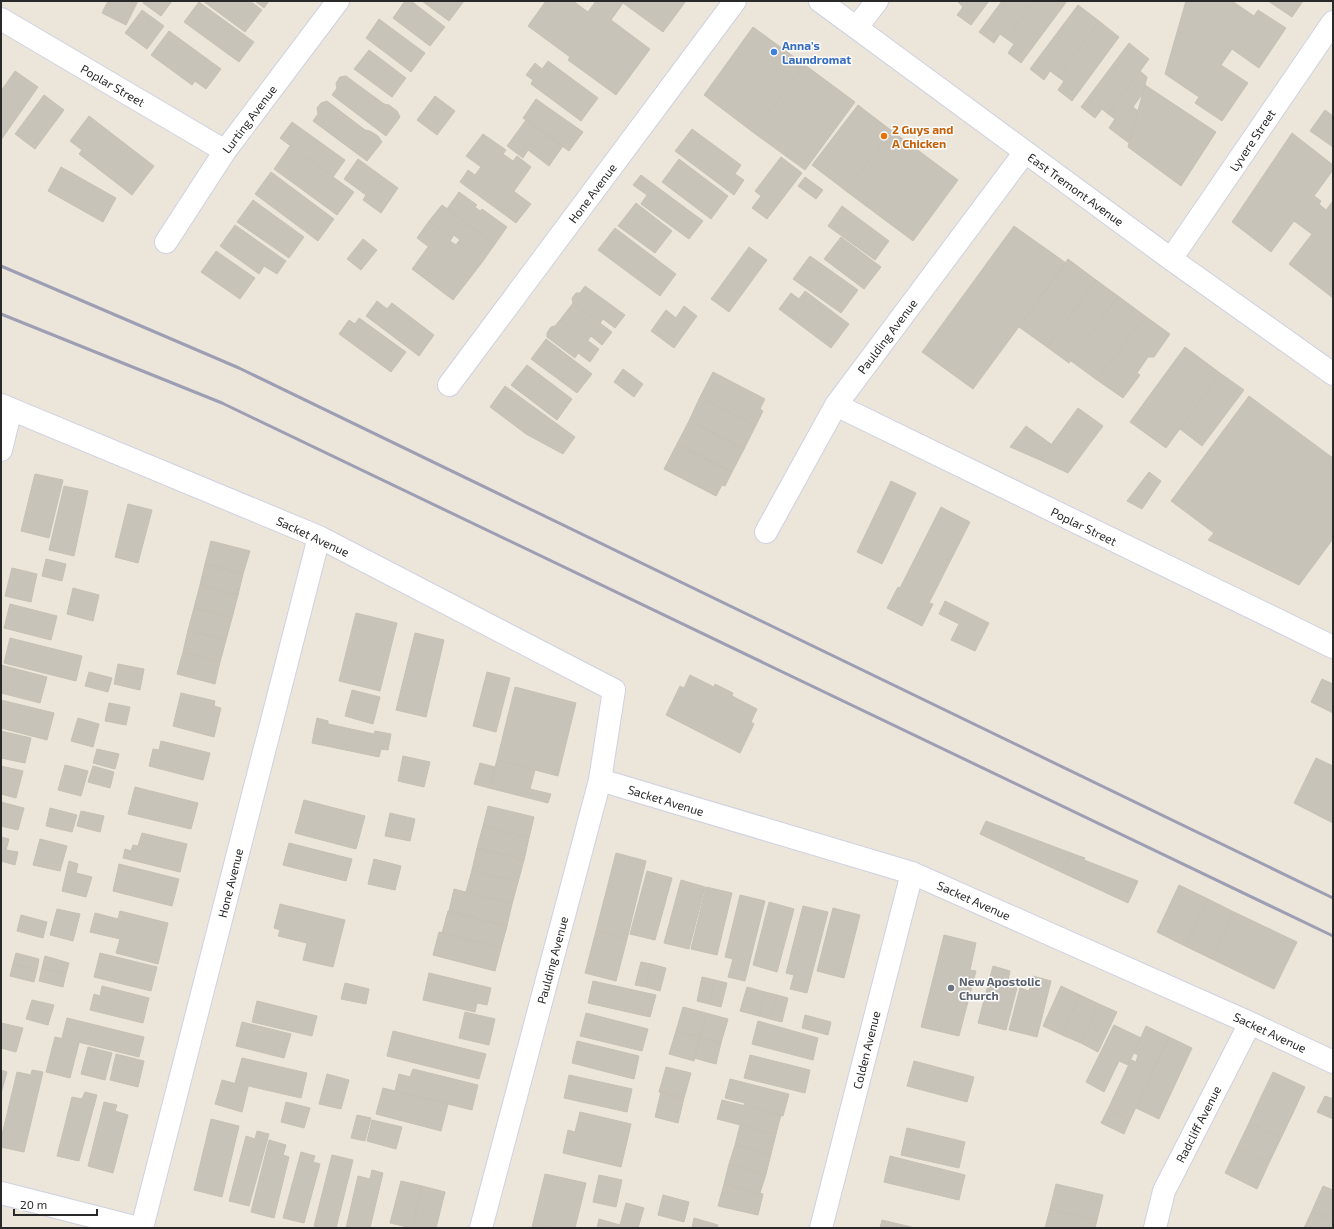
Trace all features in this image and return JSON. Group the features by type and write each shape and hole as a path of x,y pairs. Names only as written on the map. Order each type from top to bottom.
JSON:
{"street":[{"name":"Lurting Avenue","path":"166,242 225,151 338,1"},
{"name":"Hone Avenue","path":"450,385 735,1"},
{"name":"East Tremont Avenue","path":"820,1 1171,259 1333,374"},
{"path":"856,27 877,1"},
{"name":"Poplar Street","path":"1,19 225,151"},
{"name":"Lyvere Street","path":"1171,259 1333,22"},
{"name":"Paulding Avenue","path":"766,532 836,404 1025,152"},
{"name":"Poplar Street","path":"836,404 1333,647"},
{"path":"1,450 6,407"},
{"name":"Sacket Avenue","path":"6,407 319,537 614,690"},
{"name":"Hone Avenue","path":"142,1228 319,537"},
{"name":"Paulding Avenue","path":"481,1228 600,780 614,690"},
{"name":"Sacket Avenue","path":"600,780 912,873 1250,1023 1333,1062"},
{"name":"Colden Avenue","path":"820,1228 912,873"},
{"name":"Radcliff Avenue","path":"1155,1228 1164,1191 1250,1023"},
{"path":"1,1193 138,1228"}],"building":[{"path":"108,1 138,1 126,25 102,13"},
{"path":"145,1 172,1 161,16 143,3"},
{"path":"203,1 250,1 262,10 245,32"},
{"path":"255,1 269,1 264,8"},
{"path":"405,1 411,1 445,27 430,46 393,18"},
{"path":"422,1 464,1 449,21"},
{"path":"546,1 573,1 588,12 596,1 686,1 663,32 623,3 611,20 650,49 616,95 568,60 570,57 528,26"},
{"path":"957,1 989,1 971,25 957,15 963,7"},
{"path":"1002,1 1035,1 1007,39 1000,34 994,43 979,32"},
{"path":"1035,1 1067,1 1021,63 1008,53 1014,44 1007,39"},
{"path":"1186,1 1232,1 1254,16 1258,10 1286,28 1259,68 1232,49 1221,65 1248,83 1222,121 1195,103 1199,97 1165,74"},
{"path":"1268,1 1303,1 1292,17"},
{"path":"199,2 254,42 239,62 184,22"},
{"path":"1078,5 1099,21 1058,77 1050,71 1044,80 1030,69"},
{"path":"142,10 164,26 147,49 125,33"},
{"path":"379,19 425,53 411,72 366,38"},
{"path":"1099,21 1119,37 1072,101 1058,90 1064,81 1058,77"},
{"path":"753,27 805,65 754,133 704,95"},
{"path":"169,31 221,69 206,89 195,81 192,85 151,55"},
{"path":"1129,43 1149,59 1108,114 1102,109 1095,118 1081,107"},
{"path":"369,50 406,78 392,97 354,69"},
{"path":"548,61 598,98 581,121 531,84 533,80 526,75 535,63 542,69"},
{"path":"805,65 855,102 805,170 754,133"},
{"path":"15,71 38,87 1,140 1,91"},
{"path":"1140,71 1147,77 1143,93 1133,107 1138,111 1129,143 1109,128 1115,119 1108,114"},
{"path":"346,76 384,104 389,105 397,111 400,117 386,136 332,95 337,88 336,83 340,77"},
{"path":"1145,85 1216,132 1181,186 1128,147"},
{"path":"44,95 64,110 35,149 15,134"},
{"path":"435,96 455,111 437,135 417,120"},
{"path":"536,99 583,132 569,151 523,118"},
{"path":"327,101 365,130 378,136 382,142 367,161 313,121 318,114 317,108 321,103"},
{"path":"858,105 892,131 846,191 812,165"},
{"path":"1325,110 1333,116 1333,147 1310,131"},
{"path":"89,116 154,166 132,195 79,154 82,150 70,141"},
{"path":"526,120 563,146 549,166 528,150 523,158 507,146"},
{"path":"292,122 345,160 333,177 280,138"},
{"path":"692,129 741,165 735,174 744,180 734,195 675,151"},
{"path":"892,131 958,180 913,241 846,191"},
{"path":"1292,133 1333,165 1333,170 1314,196 1321,201 1319,204 1326,210 1333,201 1333,298 1289,264 1312,234 1294,221 1271,252 1232,222"},
{"path":"483,134 506,150 503,154 513,161 517,156 531,167 514,191 466,156"},
{"path":"290,146 354,192 337,215 274,169"},
{"path":"781,157 802,173 767,219 752,208 761,196 755,191"},
{"path":"358,159 398,188 381,213 363,200 366,195 344,179"},
{"path":"679,159 728,196 711,219 662,182"},
{"path":"61,167 116,198 103,222 48,191"},
{"path":"481,167 531,204 516,223 460,182 468,170 475,175"},
{"path":"271,172 334,219 318,241 255,194"},
{"path":"641,175 703,221 689,239 641,204 647,195 633,185"},
{"path":"805,177 823,190 816,199 798,186"},
{"path":"459,192 477,205 475,207 480,211 482,209 507,227 495,244 447,209"},
{"path":"253,200 304,237 289,258 237,222"},
{"path":"636,203 672,231 655,253 618,226"},
{"path":"442,205 495,244 483,261 458,242 460,240 454,235 452,238 429,221"},
{"path":"842,206 889,241 875,260 828,226"},
{"path":"429,221 452,238 450,241 456,245 458,242 483,261 470,278 417,238"},
{"path":"235,225 286,261 277,274 264,266 259,274 220,246"},
{"path":"1014,226 1066,263 973,389 922,352"},
{"path":"615,228 676,274 660,296 598,250"},
{"path":"841,237 881,267 864,289 824,259"},
{"path":"363,239 377,250 361,270 347,259"},
{"path":"428,247 470,278 453,300 412,269"},
{"path":"749,247 767,260 729,312 711,299"},
{"path":"216,251 255,278 240,299 201,272"},
{"path":"810,256 858,290 841,313 793,279"},
{"path":"1068,259 1096,280 1047,347 1019,327"},
{"path":"1096,280 1118,296 1069,363 1047,347"},
{"path":"585,286 625,315 615,328 603,319 600,323 573,303 572,298 576,293 580,293"},
{"path":"805,291 849,324 831,348 779,309 791,293 799,299"},
{"path":"1118,296 1145,316 1097,380 1071,361"},
{"path":"377,301 387,309 392,303 434,335 419,356 366,316"},
{"path":"573,303 612,332 602,345 591,336 588,340 560,320"},
{"path":"684,306 697,316 674,348 651,331 666,310 676,318"},
{"path":"1145,316 1170,334 1154,357 1148,357 1137,373 1140,375 1123,398 1097,380"},
{"path":"359,318 406,352 391,372 339,334 349,320 355,324"},
{"path":"560,320 599,349 590,362 578,353 575,358 547,337 547,333 551,327 555,326"},
{"path":"546,339 592,374 577,393 531,359"},
{"path":"1185,347 1220,373 1166,448 1130,422"},
{"path":"527,365 572,399 557,420 511,385"},
{"path":"623,369 643,384 634,397 614,382"},
{"path":"713,372 765,399 760,409 763,411 756,425 700,397"},
{"path":"1220,373 1244,390 1202,446 1180,429"},
{"path":"505,386 575,437 563,454 526,434 490,407"},
{"path":"1249,396 1333,458 1333,539 1299,585 1208,540 1214,533 1171,501"},
{"path":"700,397 756,425 744,449 689,421"},
{"path":"1078,408 1103,426 1068,473 1040,460"},
{"path":"689,421 744,449 732,472 677,444"},
{"path":"1026,426 1051,444 1040,460 1010,447"},
{"path":"677,444 732,472 725,486 722,485 716,496 664,469"},
{"path":"1149,472 1161,481 1142,509 1127,501"},
{"path":"35,474 63,480 49,538 21,531"},
{"path":"891,481 916,493 882,564 857,552"},
{"path":"64,486 88,491 74,556 49,550"},
{"path":"128,504 152,510 138,563 115,557"},
{"path":"941,507 970,522 929,603 933,604 922,626 887,608 898,587 900,588"},
{"path":"211,541 250,551 243,574 205,564"},
{"path":"46,559 66,564 62,581 42,576"},
{"path":"205,564 243,574 238,595 200,585"},
{"path":"12,568 37,574 31,602 5,596"},
{"path":"200,585 238,595 232,618 194,608"},
{"path":"73,588 99,595 93,621 67,614"},
{"path":"945,601 989,623 975,651 951,640 959,624 939,614"},
{"path":"10,604 57,616 51,640 4,628"},
{"path":"194,608 232,618 226,640 188,630"},
{"path":"356,613 397,623 380,691 339,681"},
{"path":"188,630 226,640 220,662 183,652"},
{"path":"415,633 444,640 426,717 396,710"},
{"path":"10,638 82,656 76,681 4,663"},
{"path":"183,652 220,662 215,684 177,674"},
{"path":"118,664 144,669 140,690 114,684"},
{"path":"1,665 47,677 40,703 1,693"},
{"path":"89,672 112,678 108,692 85,686"},
{"path":"487,672 510,678 496,732 473,726"},
{"path":"690,675 714,687 715,684 733,693 732,696 757,709 751,722 754,724 740,753 666,715 680,686 684,688"},
{"path":"1322,679 1333,684 1333,713 1311,702"},
{"path":"515,687 576,703 558,776 497,760"},
{"path":"352,690 380,697 373,724 345,716"},
{"path":"181,693 215,701 214,706 221,708 214,737 173,726"},
{"path":"1,700 54,713 47,740 1,728"},
{"path":"109,703 130,707 126,725 105,721"},
{"path":"78,718 99,724 93,747 71,741"},
{"path":"317,718 328,721 328,724 374,734 375,731 391,734 388,750 381,749 379,757 312,743"},
{"path":"1,731 31,738 25,763 1,758"},
{"path":"161,741 210,753 203,780 149,766 153,749 159,750"},
{"path":"97,749 119,754 115,769 93,763"},
{"path":"403,756 430,762 424,787 398,781"},
{"path":"1316,758 1333,766 1333,823 1294,803"},
{"path":"497,760 535,770 530,789 551,794 548,803 489,788"},
{"path":"480,763 495,767 489,788 474,784"},
{"path":"65,765 88,771 81,796 58,790"},
{"path":"1,766 23,771 16,798 1,794"},
{"path":"93,766 114,772 110,788 88,782"},
{"path":"135,787 198,803 191,829 128,814"},
{"path":"304,800 365,816 356,849 295,833"},
{"path":"1,802 24,808 18,830 1,826"},
{"path":"488,806 534,817 529,838 483,826"},
{"path":"50,808 77,815 72,832 46,826"},
{"path":"81,811 104,816 100,832 77,826"},
{"path":"390,813 415,819 410,841 385,836"},
{"path":"986,821 1071,853 1061,872 980,834"},
{"path":"483,826 529,838 524,860 477,848"},
{"path":"142,833 187,844 180,872 123,858 125,849 131,851 133,845 138,846"},
{"path":"1,837 9,839 6,850 18,852 15,865 1,861"},
{"path":"40,839 67,846 60,871 33,865"},
{"path":"289,843 352,859 346,881 283,865"},
{"path":"477,848 524,860 518,882 472,870"},
{"path":"616,853 646,861 627,939 596,931"},
{"path":"1071,853 1085,858 1084,860 1138,881 1128,903 1061,872"},
{"path":"374,859 401,866 395,890 368,884"},
{"path":"69,861 78,864 76,873 92,877 86,897 62,891"},
{"path":"119,864 179,879 172,906 113,891"},
{"path":"472,870 518,882 512,904 466,892"},
{"path":"647,871 672,878 655,940 630,934"},
{"path":"681,880 705,887 689,949 664,943"},
{"path":"1179,885 1208,899 1185,946 1157,932"},
{"path":"706,887 732,893 717,955 691,949"},
{"path":"454,889 512,904 507,926 449,911"},
{"path":"740,895 765,901 745,981 728,977 733,959 725,957"},
{"path":"1208,899 1234,912 1212,959 1185,946"},
{"path":"769,902 794,909 777,972 753,965"},
{"path":"280,904 345,920 333,967 303,960 307,943 278,936 280,930 274,928"},
{"path":"803,906 828,912 807,993 790,989 794,975 786,973"},
{"path":"833,908 860,915 844,978 817,971"},
{"path":"57,909 80,914 73,941 50,935"},
{"path":"120,911 168,923 158,964 116,953 120,939 90,932 95,913 118,919"},
{"path":"448,911 507,926 501,948 442,933"},
{"path":"1234,912 1297,942 1274,989 1212,959"},
{"path":"21,915 47,922 43,938 17,931"},
{"path":"596,931 627,939 616,981 585,973"},
{"path":"439,932 501,948 495,971 433,955"},
{"name":"New Apostolic Church","path":"944,935 976,943 970,970 976,971 959,1036 921,1027"},
{"path":"16,953 39,959 37,970 13,964"},
{"path":"100,953 157,967 151,991 94,977"},
{"path":"45,956 69,963 66,974 42,968"},
{"path":"641,962 651,964 646,987 635,985"},
{"path":"13,964 37,970 34,982 10,976"},
{"path":"651,964 666,968 660,991 646,987"},
{"path":"993,966 1010,971 1007,985 1017,988 1006,1030 978,1023"},
{"path":"42,968 66,974 63,987 39,981"},
{"path":"429,973 491,988 487,1005 477,1003 475,1012 423,1000"},
{"path":"1033,976 1051,981 1037,1037 1009,1030 1020,988 1029,991"},
{"path":"702,977 715,980 709,1004 697,1001"},
{"path":"715,980 727,983 721,1007 709,1004"},
{"path":"593,981 656,995 650,1017 588,1003"},
{"path":"345,983 369,989 366,1004 341,999"},
{"path":"102,986 149,998 143,1023 90,1010 94,994 100,996"},
{"path":"1061,986 1080,995 1062,1035 1043,1026"},
{"path":"747,987 765,992 759,1016 740,1011"},
{"path":"765,992 777,995 770,1019 759,1016"},
{"path":"777,995 788,998 782,1022 770,1019"},
{"path":"1080,995 1099,1004 1081,1043 1062,1035"},
{"path":"32,1000 54,1005 48,1025 26,1019"},
{"path":"257,1001 317,1016 312,1036 252,1022"},
{"path":"1099,1004 1117,1012 1098,1052 1081,1043"},
{"path":"683,1007 706,1013 700,1037 676,1031"},
{"path":"465,1012 495,1019 489,1045 459,1038"},
{"path":"586,1013 648,1029 642,1051 580,1036"},
{"path":"706,1013 728,1019 721,1043 700,1037"},
{"path":"805,1015 831,1022 828,1035 802,1028"},
{"path":"67,1018 144,1037 139,1057 62,1038"},
{"path":"758,1021 818,1038 813,1060 752,1044"},
{"path":"242,1022 291,1034 284,1058 236,1046"},
{"path":"1,1023 23,1028 16,1052 1,1048"},
{"path":"1114,1025 1141,1038 1128,1065 1119,1061 1104,1092 1086,1082"},
{"path":"1146,1026 1169,1037 1130,1120 1108,1109 1131,1060 1136,1062 1138,1055 1134,1053"},
{"path":"393,1031 486,1054 479,1079 387,1056"},
{"path":"676,1031 700,1037 694,1061 669,1054"},
{"path":"55,1037 79,1043 70,1078 46,1072"},
{"path":"700,1037 721,1043 716,1064 694,1058"},
{"path":"1169,1037 1192,1048 1159,1119 1136,1108"},
{"path":"577,1041 639,1056 634,1079 572,1063"},
{"path":"88,1047 112,1053 105,1080 81,1074"},
{"path":"116,1054 144,1061 138,1087 110,1080"},
{"path":"750,1055 810,1070 805,1093 744,1078"},
{"path":"242,1058 307,1073 301,1098 235,1083"},
{"path":"914,1061 974,1077 967,1102 907,1086"},
{"path":"666,1067 691,1073 684,1098 659,1092"},
{"path":"413,1069 478,1085 472,1110 395,1091 399,1074 410,1077"},
{"path":"1,1070 7,1072 1,1094"},
{"path":"32,1070 43,1072 24,1152 1,1147 1,1139 17,1072 31,1075"},
{"path":"1273,1072 1305,1087 1293,1113 1261,1097"},
{"path":"327,1074 349,1080 341,1109 319,1104"},
{"path":"569,1075 632,1089 627,1112 564,1098"},
{"path":"730,1079 789,1094 783,1116 725,1098"},
{"path":"222,1080 248,1087 242,1112 215,1104"},
{"path":"383,1088 448,1104 441,1131 376,1114"},
{"path":"85,1092 97,1095 79,1161 57,1156 72,1097 82,1099"},
{"path":"661,1092 684,1098 678,1123 655,1117"},
{"path":"1325,1096 1333,1099 1333,1119 1317,1112"},
{"path":"1261,1097 1293,1113 1281,1138 1249,1123"},
{"path":"722,1100 781,1115 776,1134 717,1119"},
{"path":"104,1102 117,1105 115,1111 128,1115 113,1173 88,1166"},
{"path":"286,1102 310,1108 304,1128 281,1122"},
{"path":"1108,1109 1130,1120 1124,1134 1101,1123"},
{"path":"580,1112 631,1124 621,1167 563,1153 568,1130 575,1132"},
{"path":"357,1115 371,1118 365,1141 351,1138"},
{"path":"211,1119 239,1126 222,1197 194,1190"},
{"path":"372,1120 402,1127 396,1149 367,1141"},
{"path":"1249,1123 1281,1138 1269,1163 1237,1148"},
{"path":"740,1125 776,1134 771,1154 735,1145"},
{"path":"907,1128 965,1142 959,1168 901,1155"},
{"path":"257,1131 269,1134 249,1206 229,1201 246,1136 255,1139"},
{"path":"269,1140 286,1145 283,1155 289,1157 274,1218 251,1212"},
{"path":"735,1145 771,1154 766,1174 729,1164"},
{"path":"1237,1148 1269,1163 1257,1189 1225,1173"},
{"path":"301,1152 315,1156 313,1162 320,1164 304,1223 283,1218"},
{"path":"332,1155 353,1160 336,1228 323,1228 314,1226"},
{"path":"890,1156 965,1175 959,1200 884,1182"},
{"path":"729,1164 766,1174 760,1193 724,1184"},
{"path":"372,1170 383,1173 370,1228 346,1228 358,1176 370,1179"},
{"path":"545,1174 586,1183 575,1228 552,1228 533,1223"},
{"path":"599,1175 622,1180 616,1207 593,1202"},
{"path":"401,1181 422,1186 412,1228 390,1223"},
{"path":"724,1184 763,1194 758,1215 718,1206"},
{"path":"1056,1184 1103,1195 1097,1220 1050,1209"},
{"path":"422,1186 445,1192 436,1228 412,1228"},
{"path":"1323,1186 1333,1190 1333,1220 1312,1211"},
{"path":"663,1195 689,1202 684,1222 658,1215"},
{"path":"626,1203 644,1208 638,1228 597,1228 599,1219 620,1225"},
{"path":"1050,1209 1097,1220 1095,1228 1045,1228"},
{"path":"1312,1211 1333,1220 1333,1228 1304,1228"},
{"path":"694,1218 718,1225 717,1228 692,1228"},
{"path":"882,1220 915,1228 880,1228"},
{"path":"533,1223 552,1228 532,1228"}],"railway":[{"path":"1,266 239,368 1333,898"},
{"path":"1,314 222,403 1333,936"}],"place":[{"name":"Anna's Laundromat","path":"774,52"},
{"name":"2 Guys and A Chicken","path":"884,136"},
{"name":"New Apostolic Church","path":"951,988"}]}
